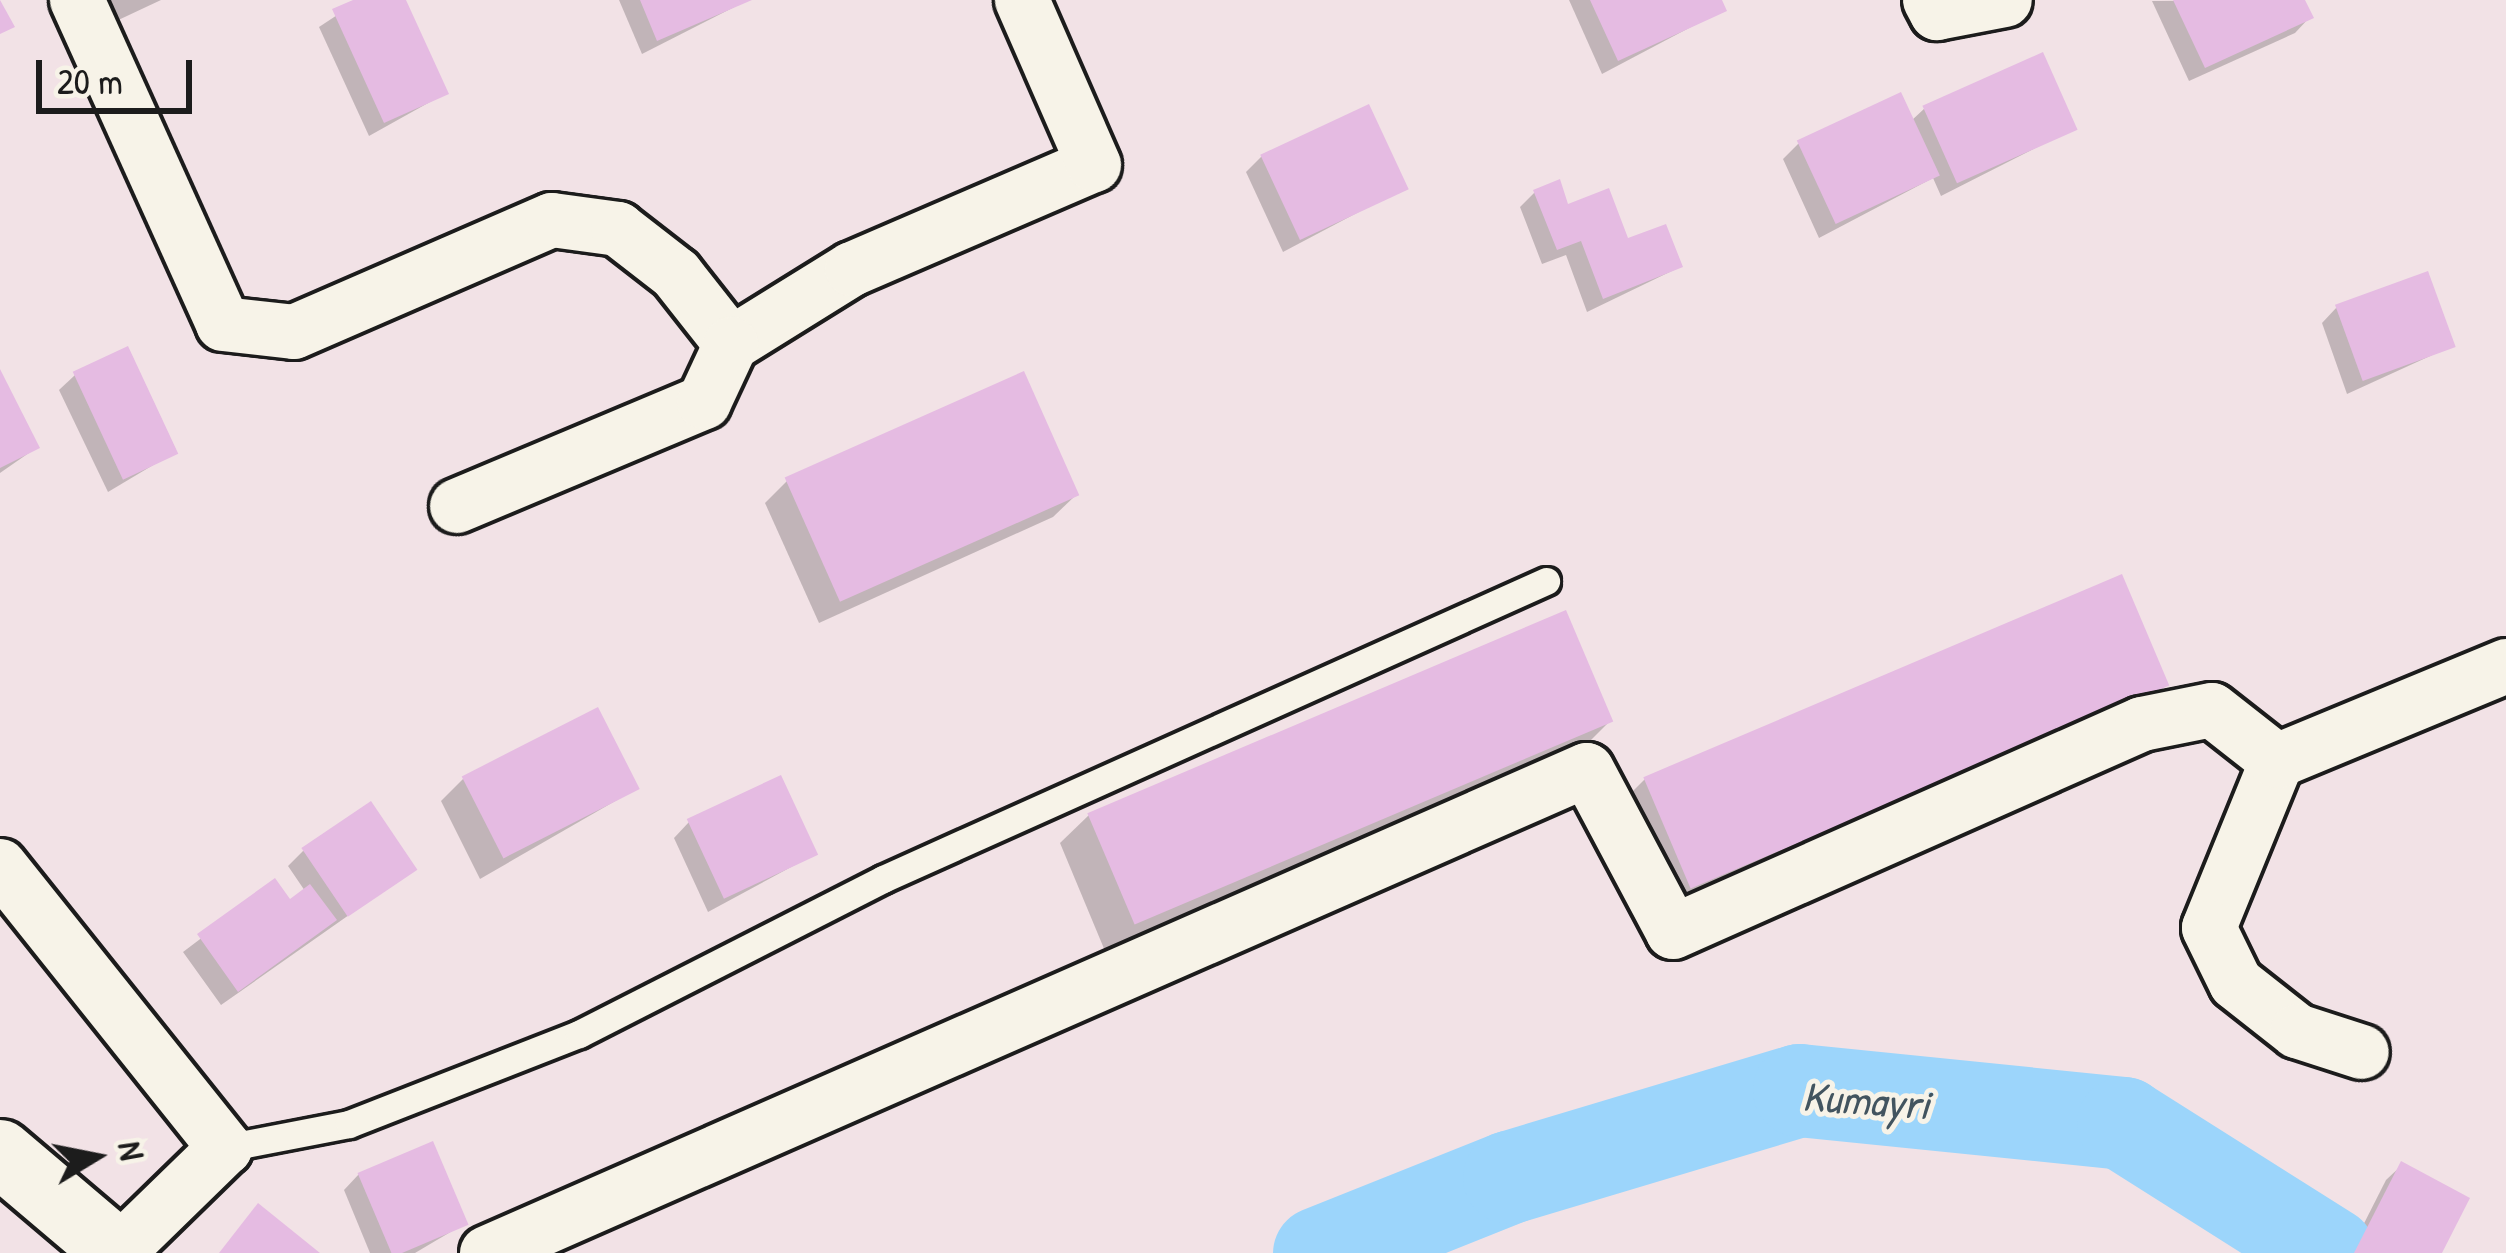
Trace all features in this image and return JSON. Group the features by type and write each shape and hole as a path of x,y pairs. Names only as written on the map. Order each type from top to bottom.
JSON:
{"street":[{"path":"77,0 223,324 294,332 552,220 618,229 676,274 731,344"},
{"path":"457,506 704,402 731,344 852,269 1094,165 1022,0"},
{"path":"1930,0 1937,13 2005,0"},
{"path":"2362,1052 2297,1031 2236,983 2209,928 2277,761 2506,666"},
{"path":"487,1253 1587,770 1673,932 2142,724 2212,710 2277,761"},
{"path":"0,866 225,1148 118,1253 0,1154"}],"lane":[{"path":"225,1148 349,1124 579,1034 883,879 1546,581"}],"building":[{"path":"0,0 15,27 0,34"},
{"path":"353,0 406,0 449,94 384,123 332,9"},
{"path":"640,0 752,0 657,41"},
{"path":"1590,0 1722,0 1727,11 1618,61"},
{"path":"2173,0 2305,0 2314,18 2205,68"},
{"path":"2043,52 2078,130 1957,183 1922,106"},
{"path":"1901,92 1940,175 1836,224 1797,141"},
{"path":"1369,104 1409,189 1300,240 1260,155"},
{"path":"1560,179 1568,204 1609,188 1628,238 1666,224 1683,267 1603,299 1581,241 1557,250 1533,190"},
{"path":"2428,271 2456,347 2363,381 2335,305"},
{"path":"128,346 178,454 123,480 73,372"},
{"path":"0,369 40,448 0,468"},
{"path":"1024,371 1079,495 840,602 785,478"},
{"path":"2122,574 2169,685 1691,889 1643,777"},
{"path":"1566,610 1613,721 1135,925 1087,813"},
{"path":"598,707 640,789 503,858 462,776"},
{"path":"781,775 818,855 724,899 687,819"},
{"path":"371,801 417,870 348,917 301,848"},
{"path":"275,878 290,899 310,884 337,920 238,992 197,934"},
{"path":"433,1141 469,1225 402,1253 391,1253 358,1173"},
{"path":"2401,1161 2470,1198 2442,1253 2354,1253"},
{"path":"258,1203 320,1253 219,1253"}],"waterway":[{"name":"Kumayri","path":"1319,1253 1509,1177 1799,1090 2123,1123 2329,1253"}]}
